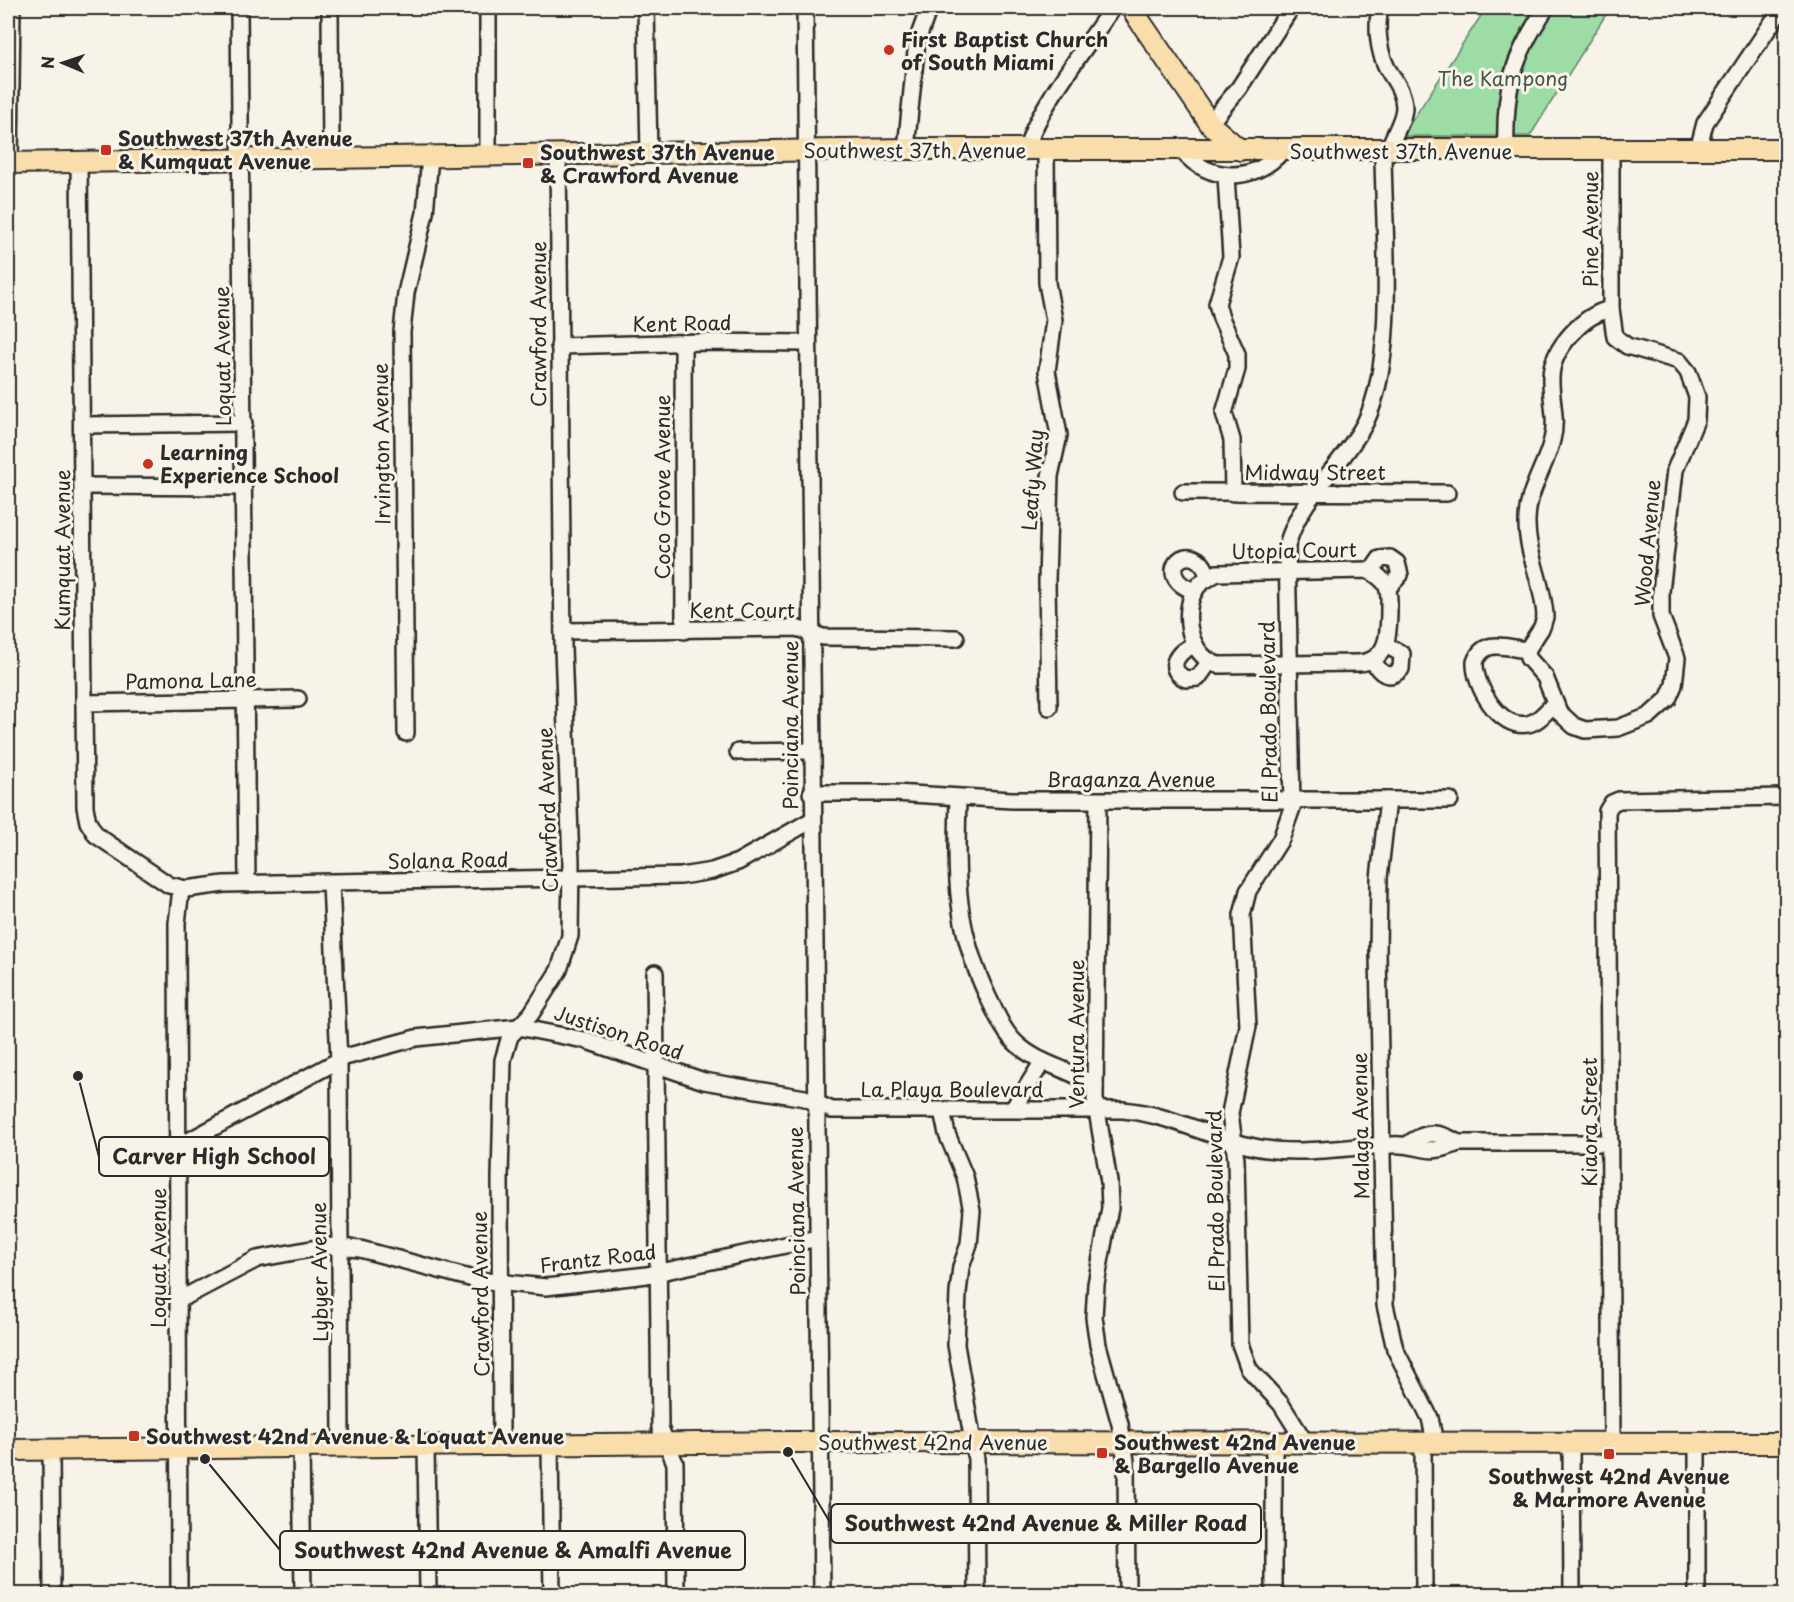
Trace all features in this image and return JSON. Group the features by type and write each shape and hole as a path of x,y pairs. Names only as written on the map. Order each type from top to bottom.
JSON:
{"main road":[{"path":"1131,8 1211,124 1240,150"},
{"path":"1189,150 1206,141 1211,124"},
{"name":"Southwest 37th Avenue","path":"9,163 906,149 1282,151 1786,149"},
{"name":"Southwest 42nd Avenue","path":"8,1450 820,1442 1786,1443"}],"street":[{"path":"9,163 12,8"},
{"name":"Loquat Avenue","path":"239,8 247,884"},
{"path":"330,8 331,158"},
{"path":"488,8 488,155"},
{"path":"646,8 649,153"},
{"name":"Poinciana Avenue","path":"805,8 811,751 822,1594"},
{"path":"906,149 917,41 928,8"},
{"path":"1037,149 1029,137 1112,8"},
{"path":"1211,124 1239,88 1291,8"},
{"name":"El Prado Boulevard","path":"1305,1442 1281,1404 1249,1369 1241,1350 1234,1141 1230,1113 1244,1055 1248,1016 1242,915 1248,891 1287,828 1292,808 1287,546 1291,531 1313,493 1346,452 1365,423 1374,399 1381,367 1384,303 1385,151 1404,105 1399,88 1382,54 1378,26 1380,8"},
{"path":"1506,150 1507,102 1516,58 1523,42 1546,8"},
{"path":"1698,150 1705,123 1782,8"},
{"name":"Leafy Way","path":"1037,149 1047,283 1054,320 1047,371 1059,435 1050,483 1047,573 1049,707"},
{"path":"1189,150 1202,169 1226,176 1242,175 1262,169 1282,151"},
{"name":"Pine Avenue","path":"1611,150 1611,309"},
{"name":"Crawford Avenue","path":"501,1445 502,1072 508,1041 543,997 565,957 570,936 572,879 563,631 558,154"},
{"name":"Irvington Avenue","path":"406,733 402,332 406,293 424,222 430,157"},
{"name":"Kumquat Avenue","path":"79,162 85,807 91,828 110,846 169,885 180,889"},
{"path":"1226,176 1231,257 1217,304 1237,354 1237,369 1224,412 1232,440 1233,493"},
{"path":"1554,704 1535,721 1520,724 1506,719 1497,711 1480,685 1475,662 1485,649 1497,645 1527,650 1540,632 1545,617 1527,536 1527,514 1532,488 1553,435 1551,371 1559,352 1579,326 1591,317 1611,309"},
{"name":"Wood Avenue","path":"1527,650 1528,658 1545,677 1554,704 1563,717 1579,728 1596,730 1618,728 1658,710 1670,694 1676,678 1677,658 1661,616 1661,592 1675,470 1696,420 1696,397 1688,372 1680,361 1632,348 1617,340 1613,332 1611,309"},
{"name":"Coco Grove Avenue","path":"683,343 684,631"},
{"name":"Kent Road","path":"559,346 807,343"},
{"path":"82,425 244,423"},
{"path":"82,486 243,487"},
{"name":"Midway Street","path":"1183,492 1447,493"},
{"path":"1209,578 1203,562 1196,557 1189,556 1178,561 1174,572 1175,580 1180,586 1195,591 1189,622 1195,645 1210,661 1219,665 1358,663 1373,660 1382,653 1386,645 1389,625 1388,588 1399,577 1397,563 1390,558 1380,560 1371,572"},
{"name":"Utopia Court","path":"1195,591 1209,578 1227,572 1360,569 1371,572 1388,588"},
{"name":"Kent Court","path":"563,631 796,628 823,637 956,638"},
{"path":"1195,645 1184,649 1176,656 1175,666 1178,674 1186,679 1198,678 1210,661"},
{"path":"1373,660 1379,671 1386,675 1392,675 1401,669 1402,654 1386,645"},
{"name":"Pamona Lane","path":"84,703 298,699"},
{"path":"738,752 811,751"},
{"name":"Braganza Avenue","path":"812,793 910,793 958,798 1098,801 1450,800"},
{"name":"Kiaora Street","path":"1612,1443 1606,815 1611,803 1625,800 1786,797"},
{"path":"958,798 957,885 966,946 982,985 1005,1030 1017,1045 1043,1061 1095,1086"},
{"name":"Malaga Avenue","path":"1388,800 1379,886 1381,1145 1387,1318 1395,1349 1433,1425 1429,1442 1424,1594"},
{"name":"Ventura Avenue","path":"1098,801 1095,1086 1096,1109 1109,1182 1110,1208 1096,1284 1095,1324 1126,1461 1126,1594"},
{"name":"Solana Road","path":"180,889 247,884 665,877 712,871 746,858 782,835 812,820"},
{"name":"Lybyer Avenue","path":"331,883 339,1061 341,1446"},
{"name":"Loquat Avenue","path":"179,1594 177,922 180,889"},
{"path":"655,973 660,1428 675,1463 676,1594"},
{"name":"Justison Road","path":"179,1146 339,1061 416,1038 518,1027 584,1040 704,1081 797,1096 816,1102"},
{"path":"1013,1109 1043,1061"},
{"name":"La Playa Boulevard","path":"816,1102 832,1110 840,1111 1096,1109 1153,1114 1261,1148 1300,1151 1407,1145 1436,1151 1458,1143 1610,1143"},
{"path":"942,1111 947,1134 965,1177 972,1211 970,1238 961,1267 956,1334 959,1374 976,1459 977,1594"},
{"name":"Frantz Road","path":"179,1300 257,1258 340,1246 501,1284 533,1287 571,1286 660,1273 818,1238"},
{"path":"1571,1442 1572,1594"},
{"path":"1274,1443 1274,1594"},
{"path":"1697,1443 1697,1594"},
{"path":"426,1445 428,1594"},
{"path":"550,1445 552,1594"},
{"path":"301,1446 303,1594"},
{"path":"51,1450 52,1594"}],"green space":[{"name":"The Kampong","path":"1486,8 1610,8 1530,136 1402,136"}],"place":[{"name":"First Baptist Church of South Miami","path":"889,50"},
{"name":"Southwest 37th Avenue & Kumquat Avenue","path":"106,150"},
{"name":"Southwest 37th Avenue & Crawford Avenue","path":"528,163"},
{"name":"Learning Experience School","path":"148,464"},
{"name":"Carver High School","path":"78,1076"},
{"name":"Southwest 42nd Avenue & Loquat Avenue","path":"134,1436"},
{"name":"Southwest 42nd Avenue & Miller Road","path":"788,1452"},
{"name":"Southwest 42nd Avenue & Bargello Avenue","path":"1102,1453"},
{"name":"Southwest 42nd Avenue & Marmore Avenue","path":"1609,1454"},
{"name":"Southwest 42nd Avenue & Amalfi Avenue","path":"205,1459"}]}
